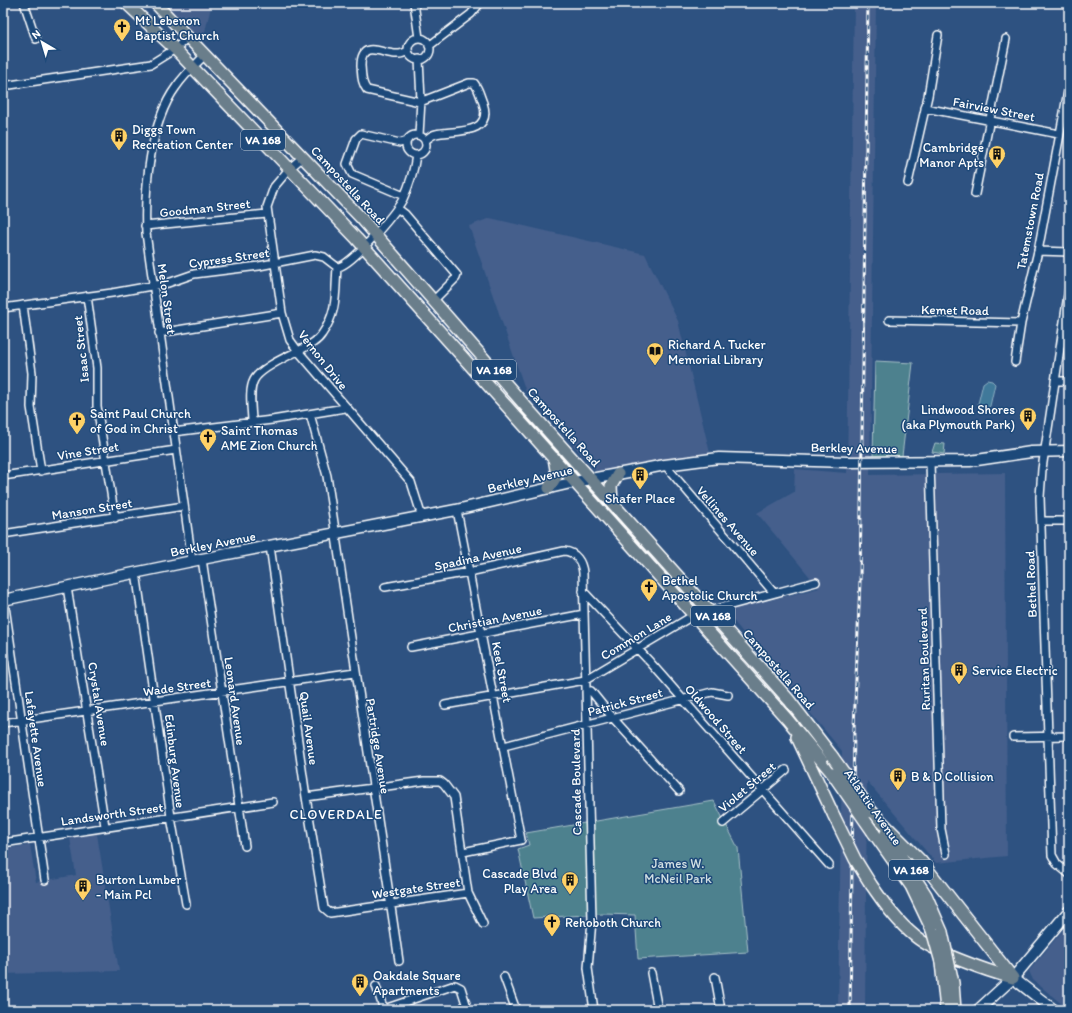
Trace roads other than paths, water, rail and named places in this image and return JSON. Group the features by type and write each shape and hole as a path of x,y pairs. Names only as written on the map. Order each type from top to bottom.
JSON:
{"main road":[{"name":"Campostella Road","path":"126,3 175,49 364,246 787,719"},
{"name":"Campostella Road","path":"155,3 376,234 789,700 832,756 872,812"},
{"path":"549,488 557,475 557,468 554,458"},
{"path":"612,502 611,486 618,474"},
{"path":"787,719 809,759 850,850 870,882 895,917 917,938 929,946 1012,978"},
{"name":"Atlantic Avenue","path":"787,719 832,773 911,886 937,931 946,1010"},
{"path":"872,812 921,861 1012,978"},
{"name":"Atlantic Avenue","path":"872,812 926,895 953,983 955,1010"}],"street":[{"path":"24,3 36,39"},
{"path":"414,3 419,38"},
{"path":"429,46 471,14 480,3"},
{"path":"908,183 925,108 938,35"},
{"path":"3,86 154,63 175,49 188,37"},
{"path":"419,38 425,40 429,46 428,55 419,59 413,58 408,51 410,43 419,38"},
{"path":"975,194 1006,39"},
{"path":"408,51 398,54 372,50 367,51 361,57 362,80 365,87 369,91 420,102 469,83 474,83 477,87 484,108 483,119 476,128 469,131 436,134 425,141"},
{"name":"Melon Street","path":"197,560 184,506 176,450 145,226 145,195 152,148 170,95 205,55"},
{"path":"419,59 419,135 425,141"},
{"name":"Tatemstown Road","path":"1016,362 1021,323 1038,251 1069,86"},
{"name":"Fairview Street","path":"925,108 1059,134"},
{"path":"404,196 352,174 347,164 356,139 361,134 400,143 406,141 410,136 419,135"},
{"path":"406,141 407,151 416,155"},
{"path":"416,155 424,150 425,141"},
{"path":"252,422 252,386 255,378 260,373 320,337 334,311 337,267 343,266 364,246 397,208 414,174 416,155"},
{"name":"Vernon Drive","path":"303,157 290,168 271,194 267,207 282,313 288,335 298,351 345,408 410,482 422,516"},
{"path":"397,208 405,214 455,270 457,275 456,278 434,300"},
{"name":"Goodman Street","path":"145,226 267,214"},
{"path":"1038,251 1069,252"},
{"name":"Cypress Street","path":"3,308 153,286 168,283 194,274 274,264 315,255 324,257 337,267"},
{"name":"Bethel Road","path":"1069,288 1067,317 1055,381 1040,483 1052,855 1057,864 1069,874"},
{"name":"Isaac Street","path":"87,296 97,368 97,406 115,518"},
{"path":"23,305 32,373 31,407 41,470"},
{"path":"160,333 282,313"},
{"name":"Kemet Road","path":"889,320 1021,323"},
{"path":"1055,381 1069,381"},
{"path":"174,432 345,408"},
{"name":"Partridge Avenue","path":"310,414 327,476 399,961"},
{"name":"Vine Street","path":"3,476 176,450"},
{"name":"Berkley Avenue","path":"4,600 136,572 457,510 591,478 719,458 930,462 988,460 1015,454 1069,451"},
{"name":"Ruritan Boulevard","path":"930,462 941,829 946,854"},
{"name":"Vellines Avenue","path":"665,466 774,592"},
{"name":"Manson Street","path":"3,534 115,518 184,506"},
{"name":"Keel Street","path":"457,510 504,746 521,840 463,852"},
{"path":"1041,521 1069,521"},
{"name":"Quail Avenue","path":"270,546 306,797 323,904 327,912"},
{"name":"Spadina Avenue","path":"385,587 469,572 556,552 568,551 576,555"},
{"name":"Cascade Boulevard","path":"576,555 582,567 584,614 592,920 588,968 594,1010"},
{"name":"Leonard Avenue","path":"197,560 222,692 245,846"},
{"name":"Edinburg Avenue","path":"136,572 170,817 186,904"},
{"name":"Common Lane","path":"445,704 494,697 585,680 638,650 694,615 774,592 816,582"},
{"name":"Crystal Avenue","path":"67,587 88,711 105,826"},
{"name":"Oldwood Street","path":"583,591 682,699 829,865"},
{"name":"Lafayette Avenue","path":"4,600 44,880"},
{"name":"Christian Avenue","path":"410,647 584,614"},
{"name":"Wade Street","path":"3,723 355,672"},
{"path":"591,691 612,718 679,791"},
{"name":"Patrick Street","path":"504,746 682,699 716,692 728,695"},
{"path":"1013,737 1069,736"},
{"name":"Violet Street","path":"723,823 786,770"},
{"name":"Westgate Street","path":"327,912 330,913 468,893 454,797 444,784 432,780 372,787"},
{"path":"306,797 372,787"},
{"name":"Landsworth Street","path":"3,842 273,802"},
{"path":"468,893 483,924"},
{"path":"978,1010 1012,978 1069,911"},
{"path":"651,973 658,1010"},
{"path":"504,977 516,1009 506,1010"},
{"path":"715,977 721,1010"},
{"path":"1012,978 1054,1010"},
{"path":"376,986 384,1009 455,985 460,988 468,1010"}],"railway":[{"path":"850,1010 854,728 860,581 868,3"}],"place":[{"name":"Mt Lebenon Baptist Church","path":"122,42"},
{"name":"Diggs Town Recreation Center","path":"119,151"},
{"name":"Cambridge Manor Apts","path":"997,169"},
{"name":"Richard A. Tucker Memorial Library","path":"655,366"},
{"name":"Lindwood Shores (aka Plymouth Park)","path":"1028,431"},
{"name":"Saint Paul Church of God in Christ","path":"77,435"},
{"name":"Saint Thomas AME Zion Church","path":"208,452"},
{"name":"Shafer Place","path":"640,490"},
{"name":"Bethel Apostolic Church","path":"649,602"},
{"name":"Service Electric","path":"959,685"},
{"name":"B & D Collision","path":"898,791"},
{"name":"Cascade Blvd Play Area","path":"570,895"},
{"name":"Burton Lumber - Main Pcl","path":"83,901"},
{"name":"Rehoboth Church","path":"552,937"},
{"name":"Oakdale Square Apartments","path":"360,997"}],"district":[{"name":"CLOVERDALE","path":"336,814"}],"park label":[{"name":"James W. McNeil Park","path":"678,870"}]}
